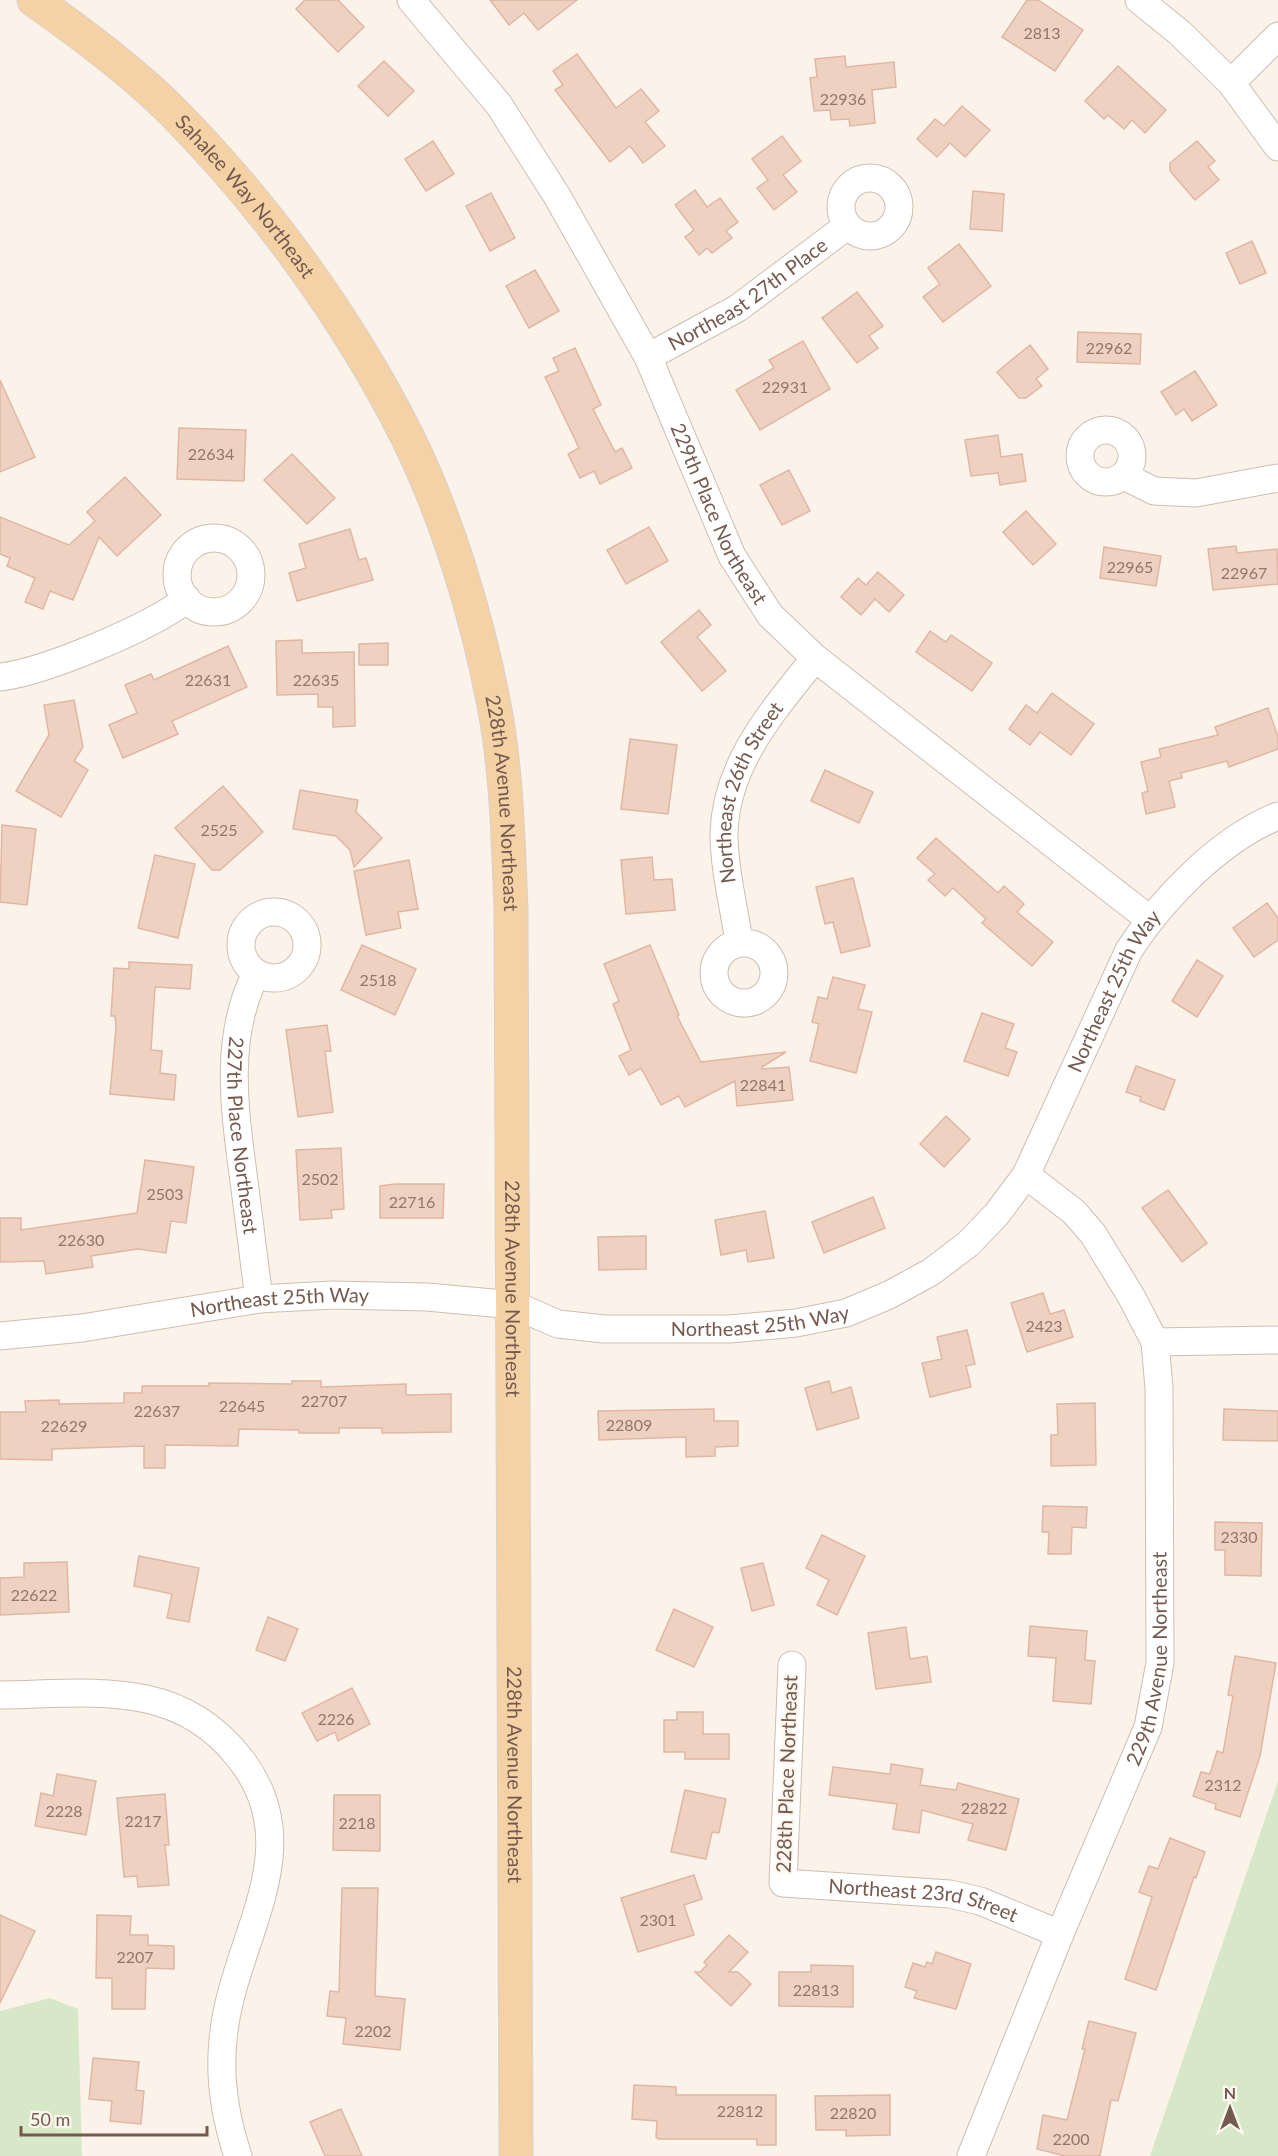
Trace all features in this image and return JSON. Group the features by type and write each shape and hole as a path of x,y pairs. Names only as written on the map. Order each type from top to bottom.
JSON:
{"main road":[{"name":"Sahalee Way Northeast","path":"34,0 72,28 170,109 233,175 346,329 407,436"},
{"name":"228th Avenue Northeast","path":"407,436 440,515 476,624 495,706 506,797 512,908 516,2156"}],"street":[{"name":"229th Place Northeast","path":"411,0 499,105 557,196 648,357 732,556 770,615 814,658 1149,919"},
{"path":"1139,0 1180,33 1231,83 1278,147"},
{"path":"1231,83 1278,36"},
{"name":"Northeast 27th Place","path":"648,357 738,308 847,226"},
{"path":"1124,476 1154,491 1196,493 1278,478"},
{"path":"0,676 61,660 130,631 187,599"},
{"name":"Northeast 26th Street","path":"739,942 724,836 726,803 741,761 759,729 814,658"},
{"name":"Northeast 25th Way","path":"0,1336 82,1328 260,1299 332,1296 427,1297 514,1305 558,1324 604,1329 730,1329 796,1323 846,1313 888,1296 931,1272 968,1244 996,1215 1026,1175 1129,950 1149,919 1187,878 1232,844 1278,816"},
{"name":"227th Place Northeast","path":"256,974 249,989 238,1027 234,1068 235,1108 260,1299"},
{"name":"229th Avenue Northeast","path":"971,2156 1060,1934 1148,1727 1160,1663 1159,1388 1155,1342 1131,1296 1093,1234 1074,1212 1026,1175"},
{"path":"1155,1342 1278,1340"},
{"name":"228th Place Northeast","path":"783,1883 792,1665"},
{"path":"0,1695 122,1693 162,1701 195,1715 224,1738 248,1767 264,1798 272,1828 269,1868 233,1988 223,2039 222,2086 238,2156"},
{"name":"Northeast 23rd Street","path":"783,1883 950,1894 980,1901 1060,1934"}],"green space":[{"path":"1278,1781 1278,2156 1150,2156"},
{"path":"50,1998 78,2009 82,2156 0,2156 0,2011"}],"building":[{"path":"305,0 338,0 364,27 338,52 296,9"},
{"path":"490,0 577,0 538,30 524,13 509,25"},
{"path":"1027,0 1038,0 1083,30 1055,71 1002,37"},
{"path":"577,54 616,108 641,89 659,111 645,122 665,146 643,163 630,146 610,162 555,90 563,85 553,71"},
{"path":"845,56 846,67 894,62 896,87 872,90 875,123 850,126 849,119 831,120 830,110 814,111 810,78 817,77 815,59"},
{"path":"384,61 414,91 388,116 358,86"},
{"path":"1118,66 1166,110 1145,133 1132,120 1124,129 1108,115 1104,119 1085,101"},
{"path":"962,106 990,130 965,157 950,143 937,157 917,139 935,119 944,126"},
{"path":"782,136 801,161 783,175 797,192 774,210 757,188 768,180 752,159"},
{"path":"433,141 454,174 426,191 405,159"},
{"path":"1197,141 1215,161 1208,167 1219,180 1195,200 1170,171 1170,163"},
{"path":"695,190 707,207 720,198 738,222 726,231 732,238 712,253 707,248 699,255 685,237 694,230 675,205"},
{"path":"973,191 1004,194 1002,231 970,229"},
{"path":"491,193 515,238 490,251 466,206"},
{"path":"1252,241 1266,273 1240,284 1226,253"},
{"path":"959,244 991,286 943,322 923,297 940,284 928,268"},
{"path":"535,270 559,311 529,328 506,286"},
{"path":"857,292 883,326 869,336 878,348 857,363 822,318"},
{"path":"1078,332 1141,334 1140,364 1077,362"},
{"path":"803,341 830,389 760,430 736,390 774,368 769,360"},
{"path":"1030,345 1048,369 1036,379 1042,386 1026,398 1019,398 997,372"},
{"path":"575,348 601,405 593,409 615,452 622,448 632,468 600,484 594,471 580,478 568,454 579,448 545,377 559,371 553,358"},
{"path":"1195,371 1217,405 1192,421 1184,409 1176,415 1161,392"},
{"path":"0,380 35,457 0,472"},
{"path":"179,428 246,430 244,481 177,479"},
{"path":"998,435 1001,457 1022,454 1026,481 1000,485 998,473 971,476 965,440"},
{"path":"292,454 335,498 307,524 264,480"},
{"path":"789,470 810,511 782,525 760,485"},
{"path":"125,477 161,515 117,556 99,537 73,600 50,591 43,609 25,602 35,578 7,566 10,558 0,554 0,517 69,545 95,521 87,512"},
{"path":"1026,511 1056,544 1033,565 1003,532"},
{"path":"649,527 668,561 626,584 607,550"},
{"path":"350,529 359,560 366,558 373,580 297,601 289,573 306,568 299,544"},
{"path":"1236,546 1237,553 1277,549 1278,584 1213,590 1208,549"},
{"path":"1104,547 1161,556 1156,586 1100,578"},
{"path":"878,572 904,595 889,612 875,599 861,615 841,597 858,578 866,585"},
{"path":"699,610 711,625 697,637 726,671 702,691 661,642"},
{"path":"930,631 946,642 951,635 992,663 972,691 916,652"},
{"path":"302,640 302,653 354,652 355,726 333,727 333,707 318,707 318,694 277,695 276,641"},
{"path":"388,643 388,665 359,665 359,644"},
{"path":"228,646 247,687 172,721 178,734 123,758 109,725 137,713 125,685 151,674 154,680"},
{"path":"1052,693 1094,724 1071,755 1040,732 1030,745 1009,729 1026,705 1037,713"},
{"path":"74,700 83,747 74,761 88,770 61,817 16,791 49,735 44,705"},
{"path":"1268,708 1278,737 1278,749 1229,767 1227,761 1181,773 1182,778 1169,781 1175,807 1146,814 1142,793 1148,791 1141,762 1161,757 1159,749 1218,735 1215,727"},
{"path":"630,739 677,745 668,814 621,809"},
{"path":"825,770 873,792 859,823 811,801"},
{"path":"223,786 263,832 220,870 212,870 175,828"},
{"path":"300,790 358,800 356,812 382,838 354,867 350,850 336,836 293,829"},
{"path":"2,825 36,829 27,905 0,902"},
{"path":"936,838 998,893 1004,886 1024,904 1017,912 1053,942 1032,966 982,923 986,919 953,888 945,896 928,880 935,874 917,858"},
{"path":"155,855 195,864 178,938 138,928"},
{"path":"652,857 654,880 672,879 675,910 626,914 621,860"},
{"path":"409,860 418,909 398,912 401,928 366,935 354,871"},
{"path":"853,878 870,946 841,953 833,922 825,924 816,887"},
{"path":"1267,903 1278,918 1278,940 1254,957 1233,928"},
{"path":"362,945 416,969 395,1015 341,990"},
{"path":"650,945 679,1015 677,1016 701,1062 786,1052 762,1069 789,1067 793,1100 737,1106 735,1081 685,1107 679,1096 661,1105 641,1068 629,1075 619,1056 631,1050 613,1004 619,1001 604,964"},
{"path":"1197,960 1223,976 1197,1017 1172,1001"},
{"path":"129,962 192,965 190,989 155,987 151,1050 162,1051 160,1073 176,1075 174,1100 110,1094 116,1028 115,1016 111,1016 114,968 129,969"},
{"path":"833,977 865,985 858,1009 872,1012 856,1073 810,1061 819,1024 812,1022 818,997 827,999"},
{"path":"982,1013 1014,1024 1005,1048 1017,1052 1008,1076 964,1061"},
{"path":"327,1025 331,1051 325,1051 333,1112 298,1117 286,1030"},
{"path":"1136,1066 1175,1080 1164,1110 1140,1101 1141,1097 1126,1092"},
{"path":"946,1116 970,1139 944,1167 920,1144"},
{"path":"341,1148 344,1209 331,1210 332,1218 300,1220 296,1150"},
{"path":"145,1160 194,1167 186,1223 171,1221 166,1253 138,1249 91,1256 93,1267 46,1274 44,1261 0,1262 0,1218 21,1218 21,1230 137,1213"},
{"path":"444,1184 443,1218 380,1218 380,1186"},
{"path":"1168,1190 1207,1243 1182,1262 1142,1208"},
{"path":"873,1197 885,1228 824,1253 812,1222"},
{"path":"765,1211 774,1258 748,1262 746,1250 721,1255 715,1220"},
{"path":"646,1236 646,1269 599,1270 598,1237"},
{"path":"1043,1293 1050,1314 1064,1310 1073,1337 1027,1352 1011,1303"},
{"path":"967,1330 975,1364 966,1366 971,1387 930,1397 922,1363 942,1359 937,1337"},
{"path":"292,1381 321,1381 321,1387 406,1384 406,1395 451,1394 451,1432 382,1433 382,1428 339,1428 339,1433 299,1433 299,1430 239,1429 238,1446 165,1445 165,1468 144,1468 144,1446 52,1449 52,1460 0,1459 0,1412 26,1412 25,1401 59,1400 59,1404 124,1403 124,1393 142,1393 142,1386 209,1386 209,1383 292,1384"},
{"path":"829,1381 832,1393 851,1387 859,1418 817,1430 805,1388"},
{"path":"1095,1403 1096,1465 1051,1466 1051,1435 1058,1435 1057,1404"},
{"path":"714,1409 714,1421 738,1421 738,1446 715,1447 715,1456 686,1457 686,1437 599,1440 598,1411"},
{"path":"1224,1409 1278,1411 1278,1441 1223,1440"},
{"path":"1043,1506 1087,1507 1086,1528 1072,1527 1071,1554 1048,1554 1049,1532 1042,1532"},
{"path":"1215,1522 1262,1523 1261,1576 1225,1575 1225,1550 1215,1550"},
{"path":"822,1535 865,1556 837,1615 817,1605 829,1580 806,1568"},
{"path":"139,1556 199,1568 189,1622 167,1618 172,1594 134,1586"},
{"path":"67,1562 69,1612 0,1615 0,1578 24,1577 24,1563"},
{"path":"763,1563 774,1605 752,1611 741,1568"},
{"path":"674,1609 713,1627 694,1667 656,1650"},
{"path":"268,1617 298,1629 285,1661 256,1650"},
{"path":"1030,1626 1087,1631 1085,1660 1095,1661 1091,1704 1053,1701 1056,1658 1028,1656"},
{"path":"906,1627 910,1659 927,1656 931,1682 876,1689 868,1633"},
{"path":"1235,1656 1276,1663 1260,1756 1240,1817 1215,1809 1216,1804 1193,1796 1201,1772 1210,1774 1217,1751 1223,1753 1233,1696 1228,1695"},
{"path":"352,1688 370,1724 338,1741 335,1732 317,1741 302,1713"},
{"path":"677,1712 703,1712 703,1734 729,1734 729,1759 685,1759 685,1752 664,1752 664,1720 677,1720"},
{"path":"891,1764 923,1769 920,1785 956,1790 958,1783 1019,1799 1006,1850 968,1840 973,1824 922,1810 919,1833 893,1829 897,1804 829,1795 833,1767 890,1774"},
{"path":"57,1774 96,1781 86,1835 35,1826 41,1793 53,1796"},
{"path":"685,1790 726,1799 719,1833 712,1832 706,1859 671,1852"},
{"path":"165,1794 169,1845 165,1845 169,1885 138,1887 137,1876 124,1877 117,1798"},
{"path":"334,1795 380,1795 380,1851 333,1850"},
{"path":"1170,1838 1205,1852 1196,1878 1194,1877 1156,1990 1125,1979 1152,1897 1139,1892 1149,1866 1158,1869"},
{"path":"694,1875 702,1899 684,1905 694,1935 638,1952 621,1898"},
{"path":"342,1888 378,1888 375,1996 405,1999 400,2050 343,2044 346,2018 327,2016 330,1991 339,1992"},
{"path":"0,1915 35,1931 0,2003"},
{"path":"97,1915 131,1916 130,1935 148,1935 148,1945 174,1946 174,1969 146,1968 145,2009 112,2009 112,1978 96,1978"},
{"path":"729,1935 748,1952 729,1972 738,1972 751,1984 731,2006 695,1972 700,1972 707,1965 704,1962"},
{"path":"936,1952 971,1964 956,2009 914,1998 917,1991 905,1987 913,1963 925,1967 927,1962 932,1964"},
{"path":"811,1965 853,1966 853,2007 779,2006 779,1972 811,1972"},
{"path":"1089,2021 1136,2033 1118,2101 1111,2100 1100,2156 1065,2156 1037,2149 1043,2115 1067,2120 1085,2049 1082,2049"},
{"path":"93,2058 139,2062 136,2090 144,2091 141,2124 110,2121 112,2101 89,2099"},
{"path":"634,2085 676,2087 676,2095 776,2095 776,2145 757,2145 757,2139 658,2139 656,2137 657,2121 632,2119"},
{"path":"890,2095 890,2135 846,2136 846,2130 816,2130 815,2096"},
{"path":"341,2109 362,2156 325,2156 310,2122"}]}
